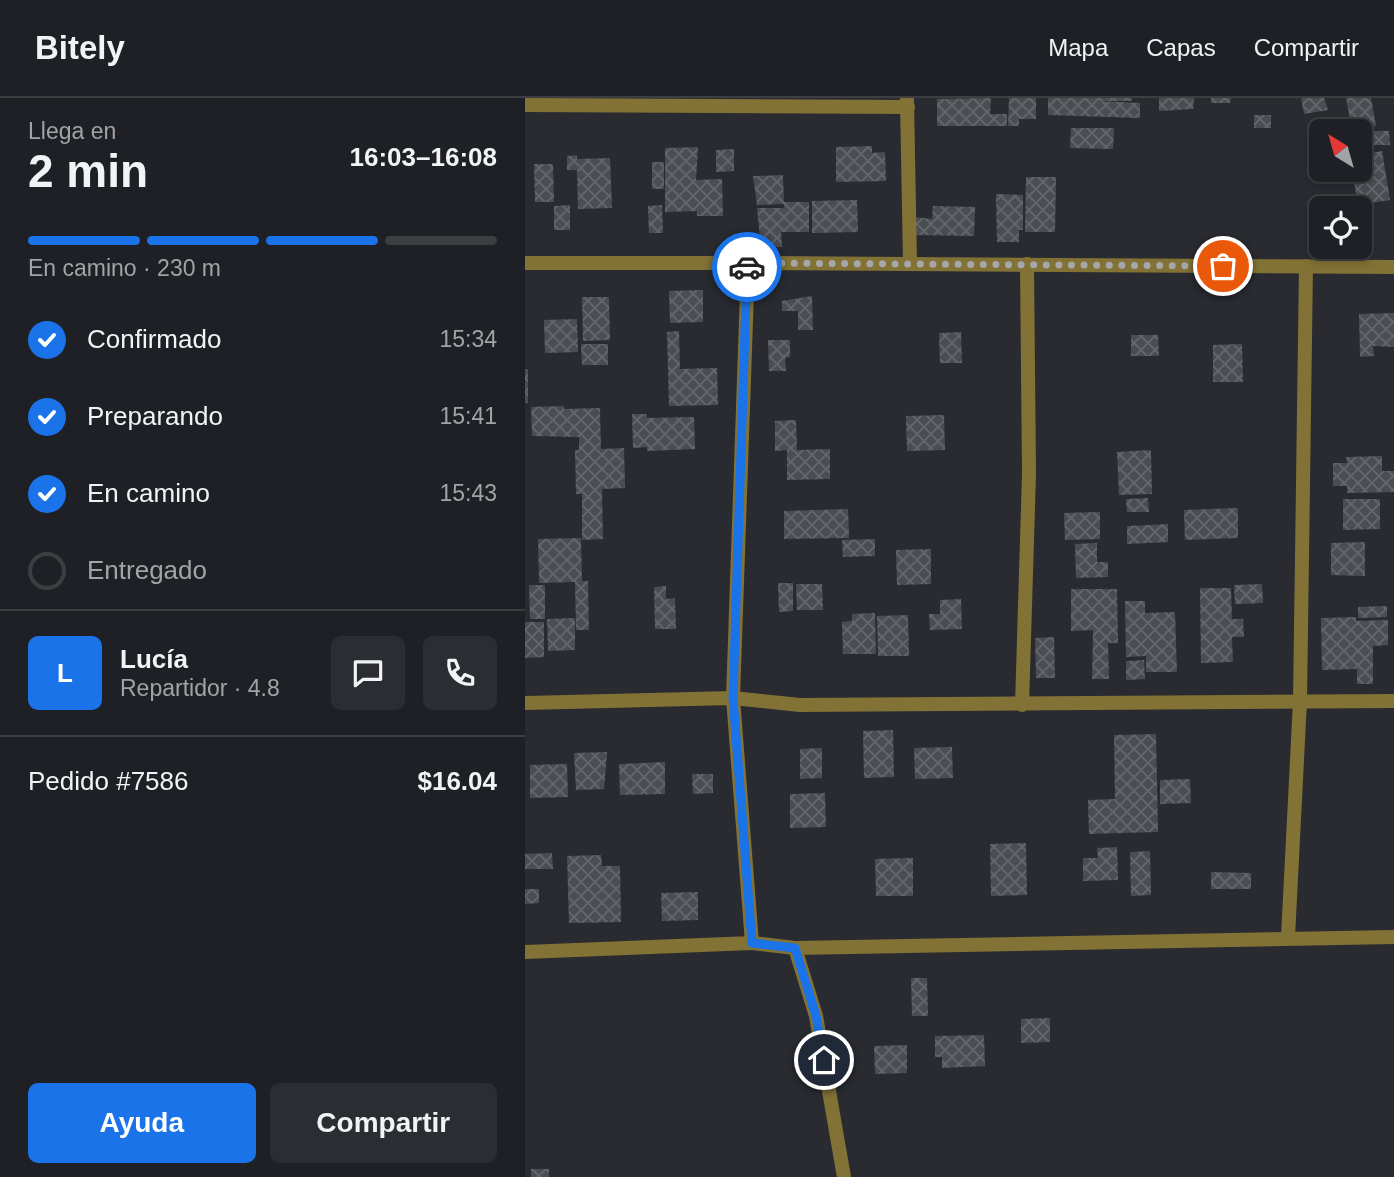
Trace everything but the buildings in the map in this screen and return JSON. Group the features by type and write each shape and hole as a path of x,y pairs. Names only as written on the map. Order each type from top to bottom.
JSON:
{"street":[{"path":"525,105 907,103 911,263"},
{"path":"525,263 1394,267"},
{"path":"748,263 733,698 752,943"},
{"path":"1022,705 1029,474 1027,264"},
{"path":"1288,937 1300,701 1306,266"},
{"path":"525,703 733,698 800,705 1394,701"},
{"path":"525,952 752,943 795,948 1394,937"},
{"path":"795,948 816,1016 844,1177"}],"way so far":[{"path":"747,267 748,263 1223,266"}],"route":[{"path":"747,267 733,698 752,943 795,948 816,1016 824,1060"}]}
